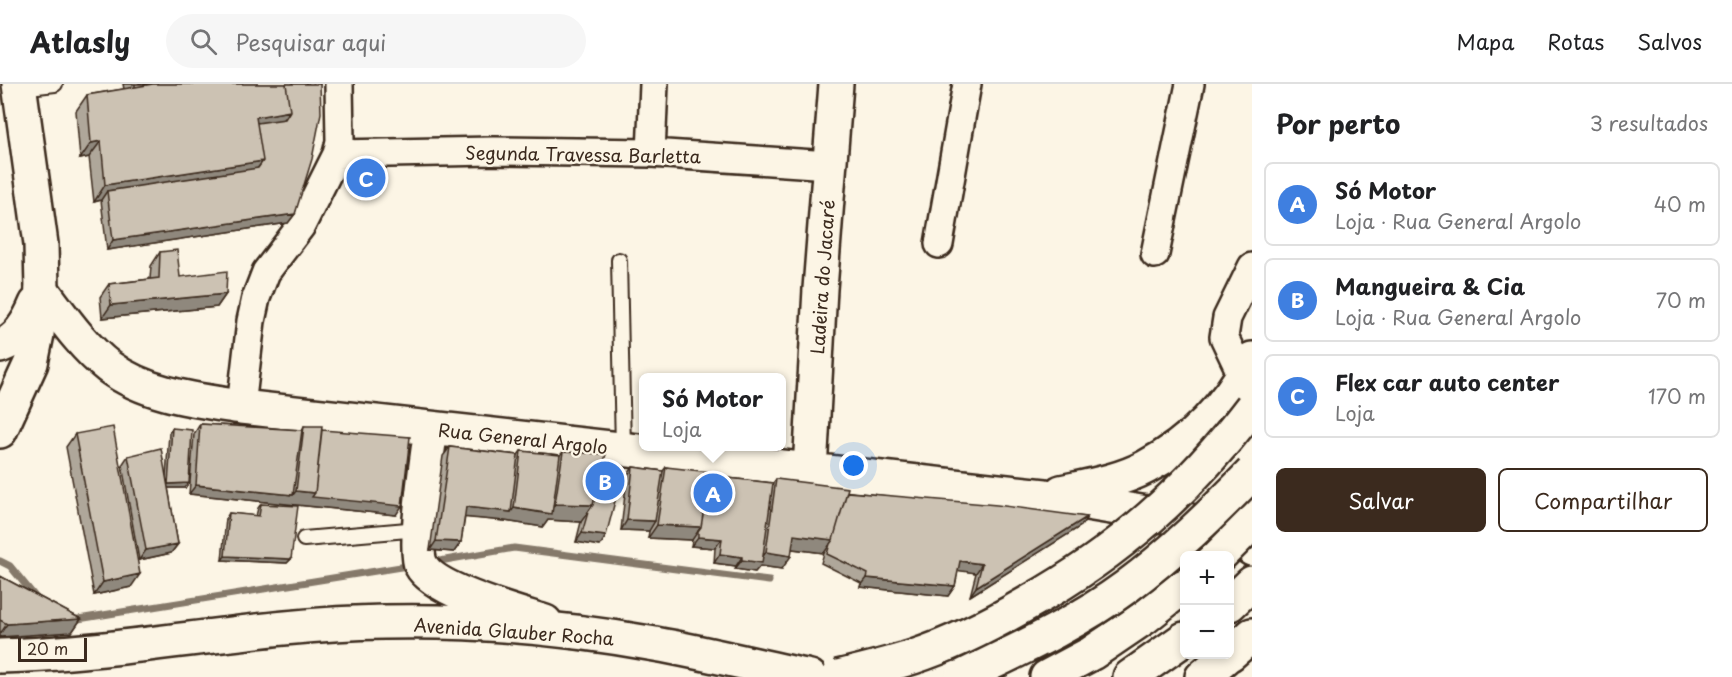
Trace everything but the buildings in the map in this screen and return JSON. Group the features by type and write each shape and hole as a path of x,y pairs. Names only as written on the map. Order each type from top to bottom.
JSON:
{"main road":[{"name":"Ladeira do Jacaré","path":"810,470 836,84"},
{"path":"0,430 31,363 42,290 41,244 20,86"},
{"path":"0,346 8,344 22,331 42,290"},
{"name":"Rua General Argolo","path":"42,290 93,352 110,367 143,386 170,394 241,407 639,451"},
{"path":"1249,381 1249,417 1252,428"},
{"path":"1045,496 1104,483 1144,468 1176,449 1206,424 1233,394 1249,381"},
{"path":"838,677 914,657 966,636 1008,615 1092,564 1133,534 1208,462 1249,381"},
{"path":"431,428 418,559 422,567 428,575 443,584 482,602 574,632"},
{"name":"Rua General Argolo","path":"641,451 1045,496 1183,519 1215,528 1238,538 1252,549"},
{"path":"962,677 1072,622 1125,588 1176,548 1252,473"},
{"path":"1223,551 1252,523"},
{"path":"1234,599 1252,582"},
{"path":"1047,677 1092,653 1180,590"},
{"name":"Avenida Glauber Rocha","path":"0,656 125,647 284,628 383,622 465,623 574,632 655,644 810,677"},
{"path":"1234,650 1252,634"},
{"path":"1130,677 1180,642"},
{"path":"1202,677 1223,659"}],"street":[{"path":"241,407 251,321 266,272 301,226 337,154 340,141 339,84"},
{"path":"651,153 654,84"},
{"path":"939,244 967,84"},
{"path":"1155,254 1190,84"},
{"name":"Segunda Travessa Barletta","path":"337,154 493,151 651,153 829,165"},
{"path":"1249,381 1224,338 1227,318 1252,267"}],"lane":[{"path":"20,86 55,84"},
{"path":"619,260 623,449"},
{"path":"304,539 420,529"}],"waterway":[{"path":"434,562 514,548 769,581"},
{"path":"0,561 10,566 37,599"},
{"path":"72,620 407,566"}],"place":[{"name":"Flex car auto center","path":"366,178"},
{"name":"Mangueira & Cia","path":"605,481"},
{"name":"Só Motor","path":"713,493"}]}
